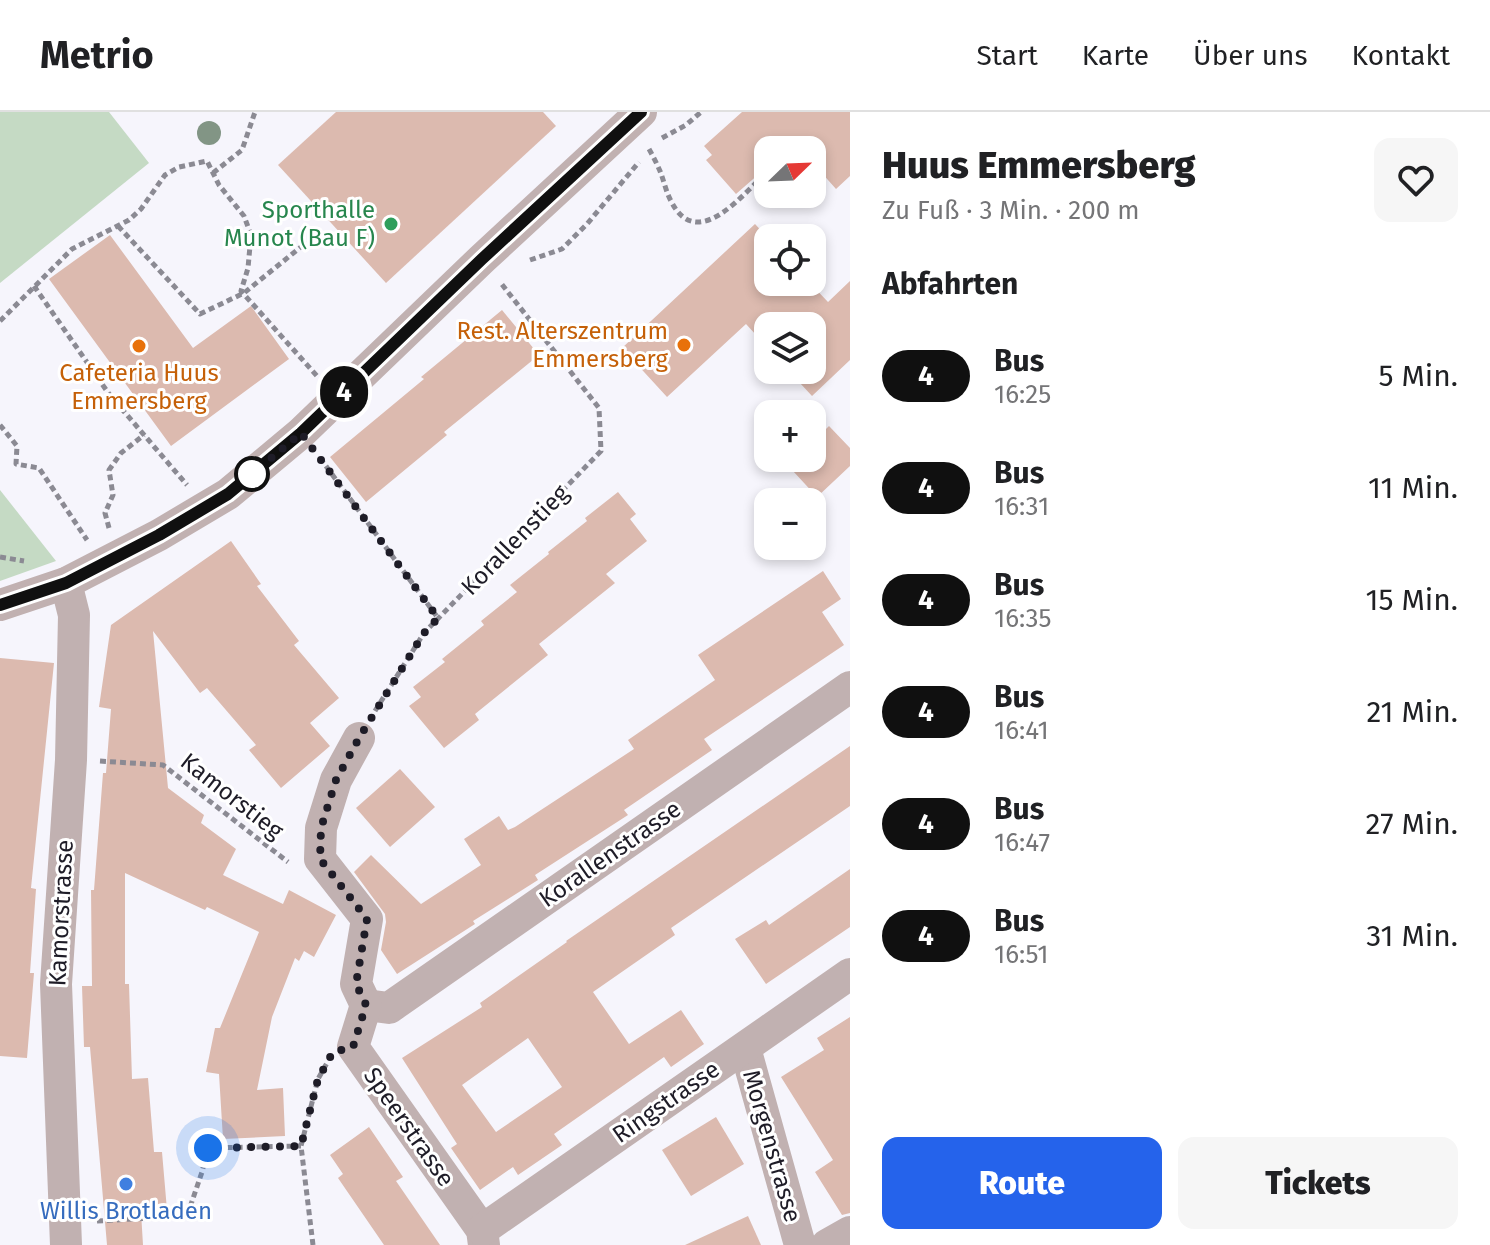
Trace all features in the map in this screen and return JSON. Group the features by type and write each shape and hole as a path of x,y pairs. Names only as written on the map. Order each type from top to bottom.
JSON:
{"street":[{"path":"0,605 66,583 159,535 228,494 301,433 641,112"},
{"name":"Kamorstrasse","path":"66,583 74,615 71,760 56,984 66,1245"},
{"name":"Korallenstrasse","path":"366,1005 389,1008 850,687"},
{"path":"359,738 336,780 321,828 320,859 367,919 356,984 366,1005"},
{"name":"Ringstrasse","path":"483,1237 850,974"},
{"name":"Speerstrasse","path":"366,1005 353,1047 483,1237"},
{"name":"Morgenstrasse","path":"745,1048 800,1245"},
{"path":"827,1245 850,1232"}],"path":[{"path":"213,173 242,150 255,112"},
{"path":"489,253 530,261 562,249 594,216 649,149 701,112"},
{"path":"649,149 671,201 679,213 691,222 704,223 718,217 754,184"},
{"path":"0,321 72,249 129,220 141,209 165,175 179,167 207,161 219,185 244,216 251,235 248,268 241,291 337,399"},
{"path":"118,226 200,314 244,293 307,242"},
{"name":"Korallenstieg","path":"359,738 424,633 601,451 599,408 489,253"},
{"path":"34,286 109,394 206,507"},
{"path":"0,425 17,446 16,464 39,468 113,559"},
{"path":"301,433 438,618"},
{"path":"113,559 113,542 105,513 113,495 109,470 121,453 144,435"},
{"name":"Kamorstieg","path":"71,760 163,765 291,865 320,859"},
{"path":"313,1245 301,1146 318,1079 333,1052 353,1047"},
{"path":"136,1219 187,1216 208,1148 301,1146"}],"green space":[{"path":"0,112 109,112 149,163 0,283"},
{"path":"0,490 56,561 0,581"}],"building":[{"name":"Sporthalle Munot (Bau F)","path":"336,112 543,112 556,126 386,283 278,165"},
{"path":"742,112 850,112 850,176 836,189 826,178 826,136 754,136 754,178 736,194 706,160 712,155 704,146"},
{"path":"754,225 754,296 822,296 828,302 850,281 850,360 826,383 826,312 754,312 754,333 746,324 667,397 622,348"},
{"path":"110,235 193,348 251,306 289,359 171,446 49,279"},
{"path":"502,310 539,355 444,432 447,435 366,502 330,457"},
{"path":"801,384 825,384 812,396"},
{"path":"829,426 850,448 850,466 826,489 809,488 794,472 826,472 826,429"},
{"path":"618,492 636,514 630,519 647,541 606,574 615,583 539,644 548,655 475,714 479,720 444,748 409,706 421,697 413,687 445,662 442,659 484,625 481,621 517,592 510,585"},
{"path":"231,541 261,584 257,586 299,641 294,645 339,698 310,723 330,746 281,788 249,750 256,745 207,688 200,693 153,631 168,788 204,815 201,823 236,849 223,875 283,904 289,890 336,915 314,957 304,951 299,961 295,958 272,1017 257,1090 283,1088 285,1136 223,1139 219,1074 206,1072 215,1028 220,1028 259,932 125,873 125,984 129,984 132,1079 148,1078 154,1152 162,1152 167,1210 141,1212 143,1245 107,1245 90,1047 84,1047 82,986 92,986 91,890 94,890 111,709 99,707 111,625"},
{"path":"823,571 841,599 822,612 844,645 704,739 712,750 624,810 628,815 535,875 538,880 397,974 381,950 385,914 354,872 371,855 421,904 481,865 464,839 499,816 508,830 515,827 634,749 628,740 715,680 698,655"},
{"path":"0,658 54,663 31,888 36,889 30,973 34,973 27,1058 0,1056"},
{"path":"850,746 850,806 671,928 675,935 593,992 629,1044 681,1010 704,1044 671,1067 664,1057 554,1134 562,1145 518,1175 513,1167 480,1190 451,1148 457,1144 402,1058 482,1007 480,1003","holes":["528,1038 562,1087 496,1132 462,1085"]},
{"path":"400,769 435,807 390,847 356,808"},
{"path":"850,869 850,927 766,984 735,939 766,920 769,925"},
{"path":"850,1017 850,1213 842,1215 815,1172 833,1160 781,1077 824,1050 817,1038"},
{"path":"716,1117 744,1164 691,1196 662,1150"},
{"path":"369,1127 403,1177 396,1181 440,1245 384,1245 338,1178 343,1174 330,1155"},
{"path":"748,1216 761,1245 685,1245"}],"bus line":[{"name":"4","path":"0,605 66,583 159,535 228,494 301,433 641,112"}],"place":[{"name":"Sporthalle Munot (Bau F)","path":"391,224"},
{"name":"Rest. Alterszentrum Emmersberg","path":"684,345"},
{"name":"Cafeteria Huus Emmersberg","path":"139,346"},
{"name":"Willis Brotladen","path":"126,1184"}],"route":[{"path":"208,1148 301,1146 318,1079 333,1052 353,1047 366,1005 356,984 367,919 320,859 321,828 336,780 359,738 424,633 438,618 301,433 252,474"}]}
